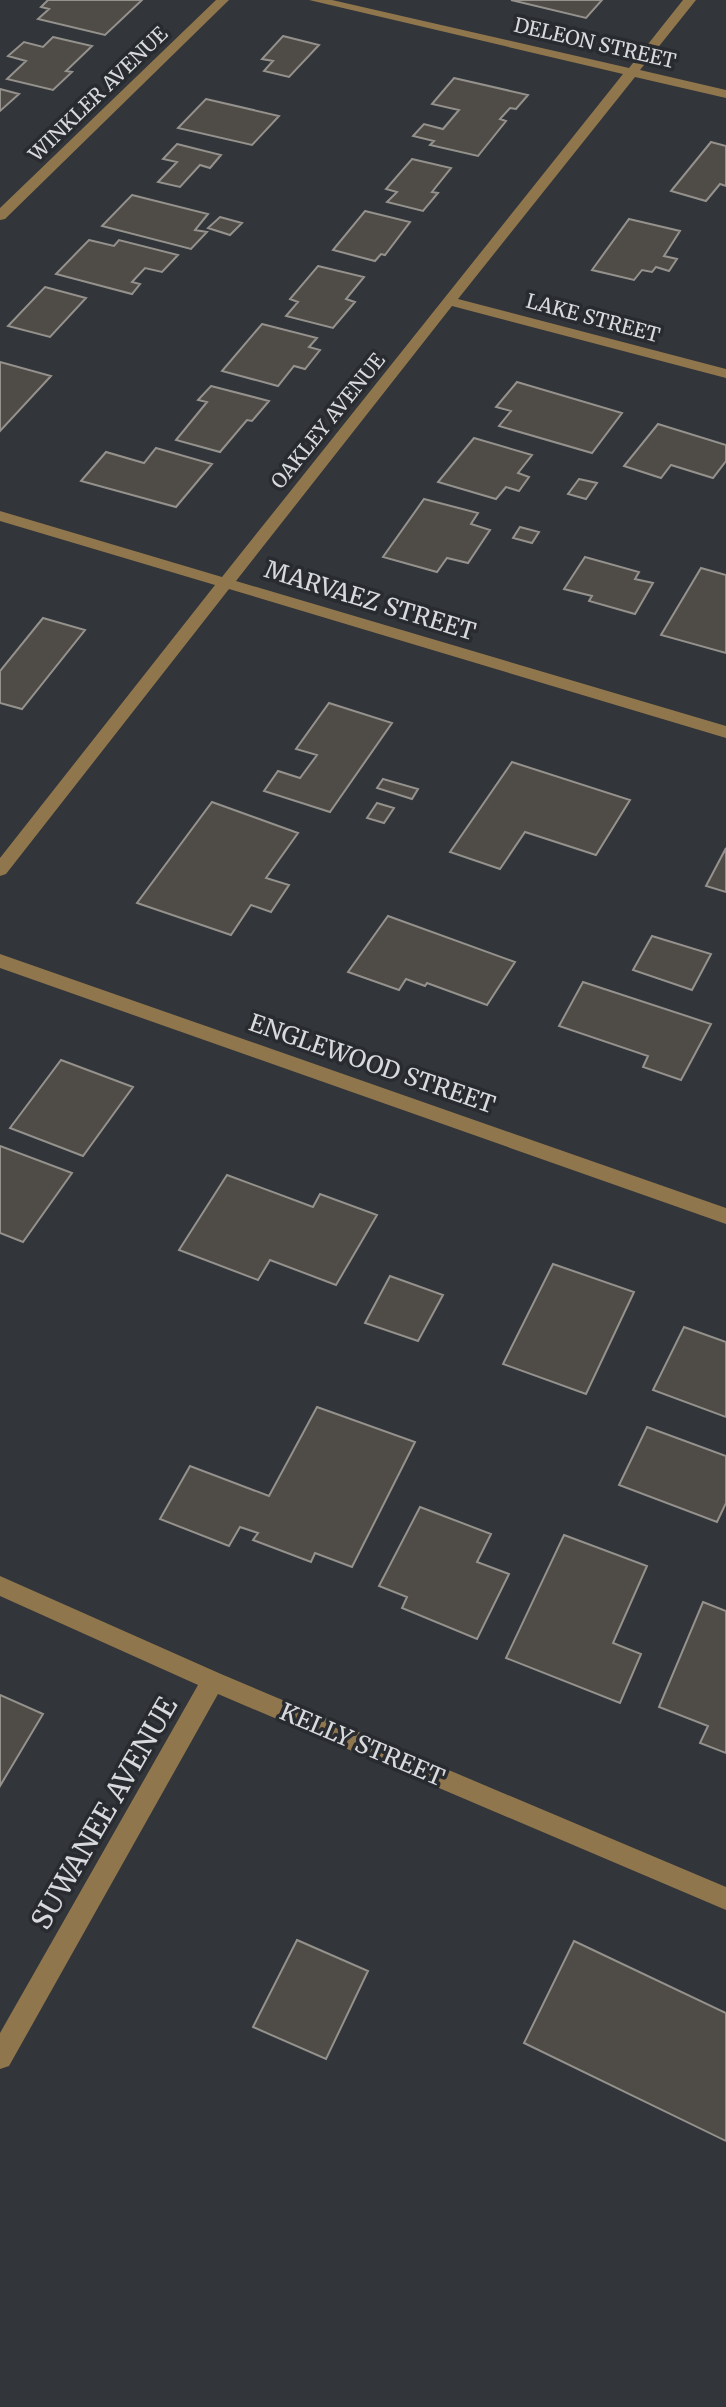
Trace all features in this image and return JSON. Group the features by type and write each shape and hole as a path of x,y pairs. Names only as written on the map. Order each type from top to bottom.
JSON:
{"street":[{"name":"WINKLER AVENUE","path":"0,216 223,0"},
{"name":"DELEON STREET","path":"315,0 726,94"},
{"name":"OAKLEY AVENUE","path":"0,870 224,583 690,0"},
{"name":"LAKE STREET","path":"450,301 726,374"},
{"name":"MARVAEZ STREET","path":"0,516 726,732"},
{"name":"ENGLEWOOD STREET","path":"0,961 726,1216"},
{"name":"KELLY STREET","path":"0,1586 213,1681 726,1899"},
{"name":"SUWANEE AVENUE","path":"0,2057 213,1681"}],"building":[{"path":"48,0 142,0 105,35 38,19 49,9 41,7"},
{"path":"511,0 602,0 586,18"},
{"path":"283,36 319,45 289,77 264,71 273,61 262,59"},
{"path":"53,37 92,46 66,71 72,72 53,90 7,79 26,61 8,56 24,42 43,47"},
{"path":"454,78 528,95 516,109 510,108 500,119 506,121 478,156 430,145 434,141 413,136 424,124 443,129 459,110 432,104"},
{"path":"0,89 19,94 0,111"},
{"path":"206,99 279,116 252,145 178,128"},
{"path":"711,142 726,146 726,186 720,184 706,201 671,191"},
{"path":"177,144 221,155 210,168 200,165 180,187 158,182 177,162 163,159"},
{"path":"412,159 451,168 432,192 438,193 423,211 387,202 397,192 386,189"},
{"path":"132,195 208,214 195,230 207,232 191,249 102,226"},
{"path":"365,211 410,222 385,255 381,254 375,261 333,250"},
{"path":"220,217 242,223 230,235 208,228"},
{"path":"629,219 680,231 664,256 677,259 669,271 656,267 652,272 642,270 634,280 592,270"},
{"path":"89,240 114,246 119,240 178,255 162,272 145,268 132,282 140,284 132,294 56,274"},
{"path":"318,266 364,277 346,299 355,302 333,328 286,316 298,302 290,299"},
{"path":"45,287 86,298 50,337 8,326"},
{"path":"262,324 317,338 309,347 320,350 305,369 294,366 278,386 222,371"},
{"path":"0,362 51,376 0,431"},
{"path":"517,382 622,413 592,453 499,426 511,411 496,407"},
{"path":"211,386 269,401 252,421 247,420 220,452 176,440 207,402 198,400"},
{"path":"658,424 726,445 726,461 713,478 671,465 661,478 624,466"},
{"path":"474,438 532,455 518,473 529,477 519,491 506,487 496,499 438,482"},
{"path":"156,448 212,464 176,507 81,481 106,452 144,463"},
{"path":"579,479 597,483 586,499 568,494"},
{"path":"424,499 478,513 471,524 490,530 468,563 447,558 437,572 383,557"},
{"path":"520,527 539,532 532,543 513,538"},
{"path":"585,557 639,572 635,579 653,583 635,614 589,601 592,596 564,589"},
{"path":"701,568 726,575 726,653 661,635"},
{"path":"43,618 85,630 22,709 0,703 0,671"},
{"path":"329,703 392,723 330,812 264,791 278,771 300,778 317,755 296,749"},
{"path":"512,762 630,800 596,855 525,832 500,869 450,852"},
{"path":"383,779 418,789 412,799 377,788"},
{"path":"212,802 298,833 266,878 289,885 271,912 251,905 231,935 137,903"},
{"path":"377,803 394,808 384,823 367,818"},
{"path":"726,848 726,892 706,886"},
{"path":"388,916 515,962 487,1005 427,983 425,986 406,979 399,990 348,972"},
{"path":"652,936 711,954 692,990 633,970"},
{"path":"583,982 711,1024 681,1080 643,1067 648,1056 559,1026"},
{"path":"61,1060 133,1087 83,1156 10,1128"},
{"path":"0,1146 72,1173 23,1242 0,1233"},
{"path":"227,1175 313,1207 320,1194 377,1215 336,1285 270,1260 258,1280 179,1250"},
{"path":"553,1264 634,1292 586,1394 503,1364"},
{"path":"390,1276 443,1295 418,1341 365,1323"},
{"path":"684,1327 726,1342 726,1417 653,1390"},
{"path":"317,1407 415,1442 352,1567 315,1553 311,1562 253,1540 258,1533 240,1527 229,1546 160,1519 190,1466 269,1496"},
{"path":"647,1427 726,1456 726,1503 717,1522 619,1485"},
{"path":"420,1507 491,1534 477,1562 509,1574 477,1639 402,1608 407,1597 379,1586"},
{"path":"564,1535 647,1566 613,1643 641,1654 620,1703 506,1658"},
{"path":"703,1602 726,1611 726,1753 700,1743 708,1726 659,1707"},
{"path":"0,1695 43,1714 0,1786"},
{"path":"297,1940 368,1971 326,2059 253,2027"},
{"path":"574,1941 726,2013 726,2141 524,2043"}]}
